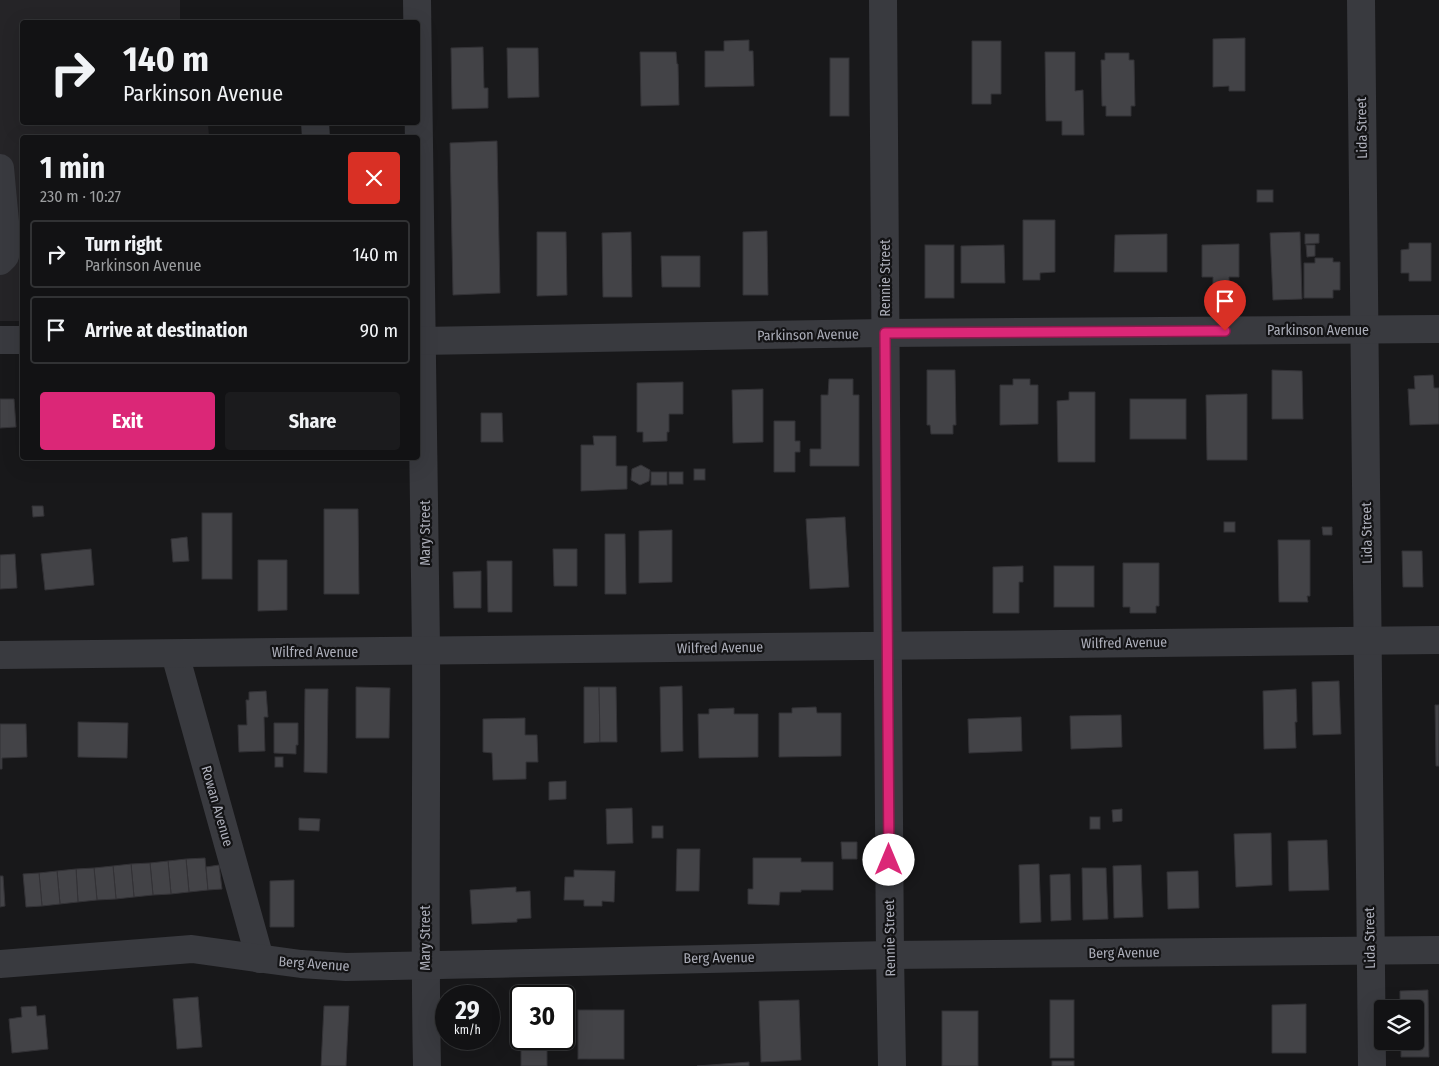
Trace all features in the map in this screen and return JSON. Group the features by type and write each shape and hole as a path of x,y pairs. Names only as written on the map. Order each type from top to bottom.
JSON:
{"street":[{"name":"Mary Street","path":"417,0 417,20"},
{"name":"Rennie Street","path":"883,0 892,1066"},
{"name":"Lida Street","path":"1361,0 1372,1066"},
{"path":"0,168 7,244 5,256 0,261"},
{"name":"Mary Street","path":"420,246 426,652 424,964 427,1066"},
{"name":"Parkinson Avenue","path":"421,341 885,333 1439,329"},
{"path":"0,340 20,340"},
{"name":"Wilfred Avenue","path":"0,655 1439,640"},
{"name":"Rowan Avenue","path":"175,654 260,959"},
{"name":"Berg Avenue","path":"0,964 192,950 301,964 346,967 890,955 1439,950"}],"shaded area":[{"path":"0,0 180,0 180,20 20,20 20,125 208,125 209,135 20,135 20,321 0,321"}],"building":[{"path":"1245,38 1245,91 1229,91 1229,86 1213,87 1213,39"},
{"path":"749,40 749,51 753,51 754,86 705,87 705,51 724,51 724,41"},
{"path":"972,41 1001,41 1001,94 991,94 991,104 972,104"},
{"path":"483,47 484,88 488,88 488,108 452,109 451,48"},
{"path":"507,48 538,48 539,97 508,98"},
{"path":"640,52 676,52 679,105 641,106"},
{"path":"1045,52 1075,52 1075,91 1083,90 1084,135 1062,135 1062,121 1046,121"},
{"path":"1105,53 1129,53 1129,60 1134,60 1135,106 1131,106 1131,116 1106,116 1106,106 1102,106 1101,60 1105,60"},
{"path":"830,58 849,58 849,116 830,116"},
{"path":"497,141 500,293 453,295 450,143"},
{"path":"1257,190 1273,190 1273,202 1257,202"},
{"path":"1023,220 1055,220 1055,272 1040,273 1040,280 1023,280"},
{"path":"767,231 768,295 743,295 743,232"},
{"path":"537,232 566,232 567,295 537,296"},
{"path":"631,232 632,297 603,297 602,233"},
{"path":"1300,232 1302,299 1273,300 1270,233"},
{"path":"1167,234 1167,272 1114,272 1115,235"},
{"path":"1305,234 1319,234 1319,243 1305,244"},
{"path":"1409,243 1431,243 1431,281 1409,281 1409,273 1401,273 1401,250 1409,249"},
{"path":"1239,244 1239,277 1229,277 1229,286 1213,286 1213,277 1202,277 1202,245"},
{"path":"925,245 954,245 954,298 925,298"},
{"path":"1004,245 1005,283 961,283 961,246"},
{"path":"1306,245 1315,245 1315,256 1307,257"},
{"path":"661,256 700,256 700,287 662,287"},
{"path":"1315,258 1333,258 1333,262 1340,262 1340,290 1333,290 1333,298 1304,298 1304,263 1315,263"},
{"path":"927,370 955,370 956,425 953,425 953,434 931,434 930,425 927,425"},
{"path":"1272,370 1302,371 1303,419 1272,419"},
{"path":"1433,375 1434,388 1439,388 1439,424 1410,425 1408,389 1415,389 1414,376"},
{"path":"829,379 853,379 853,395 859,395 859,466 810,466 810,449 821,449 821,395 828,395"},
{"path":"1013,379 1030,379 1030,385 1038,385 1038,424 1000,425 1000,385 1013,385"},
{"path":"683,382 683,414 669,414 667,441 643,442 643,432 637,432 637,383"},
{"path":"763,389 763,442 733,443 732,390"},
{"path":"1069,392 1095,392 1095,462 1058,462 1057,401 1069,400"},
{"path":"1247,394 1247,460 1207,460 1206,395"},
{"path":"0,399 14,399 16,427 0,428"},
{"path":"1130,399 1186,399 1186,439 1130,439"},
{"path":"481,413 502,413 503,442 481,442"},
{"path":"774,421 795,421 795,441 800,441 800,452 795,452 795,472 774,472"},
{"path":"593,436 616,436 616,466 627,466 627,489 581,491 581,445 594,445"},
{"path":"641,465 650,470 649,481 640,485 631,480 632,469"},
{"path":"694,469 705,469 705,480 694,480"},
{"path":"651,472 667,472 667,485 651,485"},
{"path":"669,472 683,472 683,484 669,484"},
{"path":"32,506 43,506 44,516 33,517"},
{"path":"324,509 358,509 359,594 324,594"},
{"path":"202,513 232,513 232,579 202,579"},
{"path":"845,517 849,587 810,589 806,519"},
{"path":"1224,522 1235,522 1235,532 1224,532"},
{"path":"1322,527 1332,527 1332,535 1323,535"},
{"path":"672,530 672,582 639,583 639,531"},
{"path":"605,534 625,534 626,594 605,594"},
{"path":"187,537 189,561 173,562 171,539"},
{"path":"1278,540 1310,540 1310,596 1307,596 1308,602 1279,602"},
{"path":"91,549 94,585 45,590 41,554"},
{"path":"553,549 577,549 577,586 554,586"},
{"path":"1402,551 1422,551 1423,587 1403,587"},
{"path":"15,554 17,588 0,589 0,555"},
{"path":"258,560 287,560 287,610 258,611"},
{"path":"487,561 512,561 512,612 488,612"},
{"path":"1123,563 1159,563 1159,606 1156,606 1156,613 1130,613 1130,607 1123,607"},
{"path":"1023,566 1023,582 1019,582 1019,613 993,613 993,567"},
{"path":"1054,566 1094,566 1094,607 1054,607"},
{"path":"481,571 481,608 454,608 453,572"},
{"path":"1339,681 1341,734 1313,735 1312,682"},
{"path":"682,686 683,751 661,752 660,687"},
{"path":"356,687 390,688 389,738 356,738"},
{"path":"584,687 599,687 600,742 584,743"},
{"path":"599,687 616,687 617,742 600,742"},
{"path":"305,689 328,689 327,773 304,772"},
{"path":"1296,689 1296,748 1264,749 1263,691"},
{"path":"266,691 268,717 264,717 265,751 239,752 238,725 247,725 246,700 249,700 249,692"},
{"path":"1435,705 1439,705 1439,766 1436,766"},
{"path":"816,707 817,713 841,713 841,756 779,757 779,713 792,713 792,708"},
{"path":"734,708 734,714 758,714 758,757 699,758 698,714 709,714 709,709"},
{"path":"1121,715 1122,747 1071,749 1070,716"},
{"path":"1021,717 1022,751 969,753 968,719"},
{"path":"525,718 525,735 537,735 538,762 526,762 526,779 493,780 492,753 483,752 483,719"},
{"path":"78,722 128,723 127,758 78,757"},
{"path":"274,723 298,723 296,754 274,753"},
{"path":"0,724 26,724 27,757 2,758 2,769 0,769"},
{"path":"275,757 283,757 283,767 275,767"},
{"path":"566,781 566,799 549,800 549,782"},
{"path":"632,808 633,843 607,844 606,809"},
{"path":"1122,809 1122,821 1113,822 1112,810"},
{"path":"1090,817 1100,817 1100,829 1090,829"},
{"path":"299,818 320,819 319,831 299,830"},
{"path":"652,826 663,826 663,838 652,838"},
{"path":"1271,833 1272,885 1236,887 1234,834"},
{"path":"1327,840 1329,890 1289,891 1288,841"},
{"path":"841,842 857,842 857,859 842,859"},
{"path":"677,849 700,849 699,891 676,891"},
{"path":"205,858 208,890 189,892 186,859"},
{"path":"753,858 801,858 801,862 833,862 833,890 780,892 779,905 748,904 748,889 753,889"},
{"path":"186,859 189,892 171,894 168,861"},
{"path":"168,861 171,894 153,895 150,863"},
{"path":"150,863 153,895 134,897 131,864"},
{"path":"131,864 134,897 116,899 113,866"},
{"path":"1039,864 1041,922 1020,923 1019,865"},
{"path":"219,865 222,889 208,890 206,867"},
{"path":"1141,865 1143,917 1114,918 1113,866"},
{"path":"113,866 116,899 97,900 94,868"},
{"path":"94,868 97,900 78,902 76,869"},
{"path":"1082,868 1106,868 1108,919 1083,920"},
{"path":"76,869 78,902 60,904 57,871"},
{"path":"574,870 615,871 614,902 602,901 602,906 584,906 584,900 564,900 565,877 574,877"},
{"path":"57,871 60,904 42,906 39,873"},
{"path":"1198,871 1199,908 1168,909 1167,872"},
{"path":"39,873 42,906 26,907 23,874"},
{"path":"1070,874 1071,920 1051,921 1050,875"},
{"path":"0,876 3,876 5,906 0,907"},
{"path":"294,880 294,927 270,927 270,881"},
{"path":"516,887 516,892 530,891 531,918 517,919 517,922 472,924 470,890"},
{"path":"1428,990 1429,1057 1401,1057 1401,1050 1424,1050 1424,1000 1400,1000 1400,991"},
{"path":"198,997 202,1047 177,1049 173,999"},
{"path":"799,1000 801,1060 761,1062 759,1001"},
{"path":"1050,1000 1074,1000 1074,1058 1050,1058"},
{"path":"1306,1004 1306,1053 1272,1053 1272,1005"},
{"path":"36,1006 37,1016 45,1015 48,1049 12,1053 9,1019 22,1017 21,1007"},
{"path":"324,1006 349,1006 346,1066 321,1066"},
{"path":"578,1010 624,1010 624,1059 578,1059"},
{"path":"942,1011 978,1011 978,1066 942,1066"},
{"path":"521,1050 547,1050 547,1066 521,1066"},
{"path":"1052,1061 1074,1061 1074,1066 1052,1066"},
{"path":"749,1062 749,1066 697,1066"}],"route":[{"path":"889,860 885,333 1225,331"}]}
